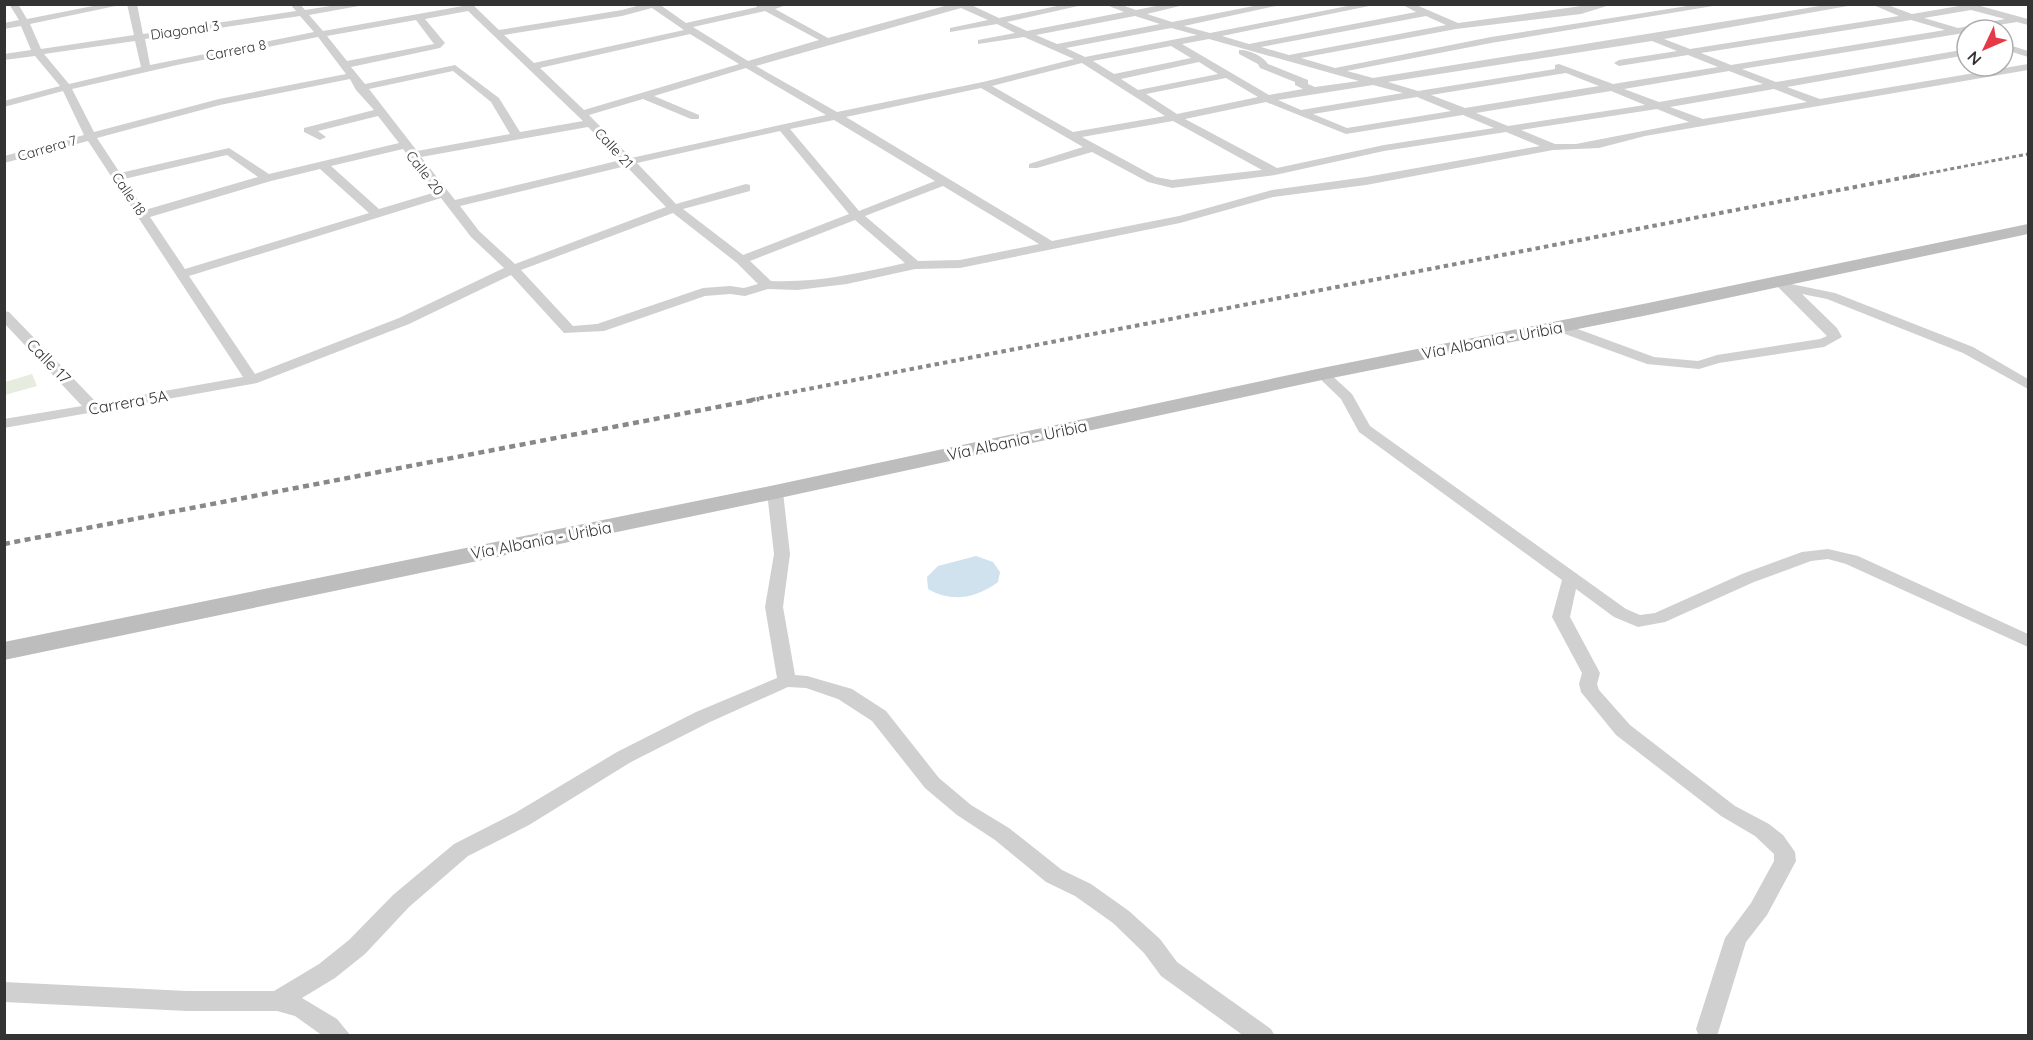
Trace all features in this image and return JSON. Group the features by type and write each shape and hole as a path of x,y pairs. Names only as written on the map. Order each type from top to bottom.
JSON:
{"main road":[{"name":"Vía Albania - Uribia","path":"4,651 775,492 1322,374 1785,284 2028,229"}],"street":[{"name":"Calle 18","path":"13,4 25,23 37,52 66,87 90,136 252,380"},
{"path":"4,26 121,4"},
{"path":"132,4 146,68"},
{"name":"Diagonal 3","path":"4,57 139,37 297,9 366,4"},
{"path":"496,33 675,4"},
{"path":"531,67 688,28 762,6 785,4"},
{"path":"953,30 1083,4"},
{"path":"1108,4 1170,25 1421,95 1553,147"},
{"path":"981,42 1184,4"},
{"path":"1056,47 1281,4"},
{"path":"451,206 501,191 693,146 983,85 1084,60 1375,4"},
{"path":"1405,4 1703,124"},
{"path":"1562,4 1817,102"},
{"path":"1288,58 1456,26 1581,11 1609,4"},
{"path":"1071,136 1268,98 1855,4"},
{"path":"1875,4 1955,31"},
{"path":"142,214 322,164 517,136 586,118 645,96 827,41 963,5 1084,60 1195,130 1275,172"},
{"name":"Calle 21","path":"468,6 586,118 674,208 742,260 767,285"},
{"name":"Carrera 8","path":"4,104 146,68 468,6"},
{"path":"654,6 747,65 836,116 1048,245"},
{"path":"762,6 827,41"},
{"path":"1619,63 1911,17 1967,6 2028,22"},
{"path":"1334,71 1491,40 1726,7 1873,57 1902,62 1944,80"},
{"name":"Calle 20","path":"297,9 320,33 451,206 475,234 513,268 568,330 599,328 704,292 754,291 767,285"},
{"path":"1248,46 1427,13"},
{"path":"344,65 437,46 440,43 419,16"},
{"path":"1171,42 1268,98 1346,130 1845,48 1955,34"},
{"path":"1222,39 1262,62 1264,66 1304,82 1299,83 1312,91"},
{"path":"983,85 1092,148 1160,183 1172,184 1275,172 1384,148 1658,106 1955,54"},
{"path":"1112,78 1201,59"},
{"path":"767,285 797,286 847,280 915,265 960,264 1180,219 1272,194 1366,181 1553,147 1579,148 1618,142 1643,133 2028,67"},
{"path":"360,87 456,68 495,100 517,136"},
{"path":"1300,113 1568,70"},
{"path":"1137,93 1228,75"},
{"name":"Carrera 7","path":"4,160 239,97 351,76"},
{"path":"645,96 695,117"},
{"path":"320,137 308,130 379,112"},
{"path":"783,127 855,214 915,265"},
{"path":"1033,166 1092,148"},
{"path":"117,177 229,151 267,178"},
{"path":"322,164 376,213"},
{"path":"742,260 855,214 943,182"},
{"name":"Carrera 5A","path":"4,424 252,380 404,321 513,268 674,208 746,189"},
{"path":"182,274 441,194"},
{"path":"1559,327 1652,361 1699,365 1717,359 1824,343 1834,337 1832,331 1785,284"},
{"path":"1785,284 1871,310 1968,350 2028,385"},
{"name":"Calle 17","path":"4,315 93,408"},
{"path":"2009,373 2028,374"},
{"path":"1322,374 1347,397 1364,429 1620,613 1638,621 1659,618 1748,578 1808,556 1828,554 1852,560 2028,641"},
{"path":"775,492 782,555 774,607 787,681"},
{"path":"1575,580 1568,584 1561,617 1587,663 1591,673 1588,684 1590,692 1599,704 1623,730 1662,762 1728,810 1762,830 1776,841 1784,852 1785,861 1759,909 1736,938 1708,1029"},
{"path":"277,1001 327,971 357,947 401,901 461,850 522,819 624,757 761,690 787,681 807,682 845,694 879,716 918,767 964,810 996,829 1054,876 1083,890 1121,917 1152,946 1169,969 1263,1035"},
{"path":"4,992 187,1000 277,1001 302,1008 339,1035"}],"shaded area":[{"path":"32,374 37,386 5,395 5,382"}],"water":[{"path":"976,556 993,562 1000,572 998,582 981,592 964,597 946,596 928,589 927,577 938,566"}],"railway":[{"path":"1909,177 2028,154"},
{"path":"751,400 1917,175"},
{"path":"4,544 759,399"}]}
